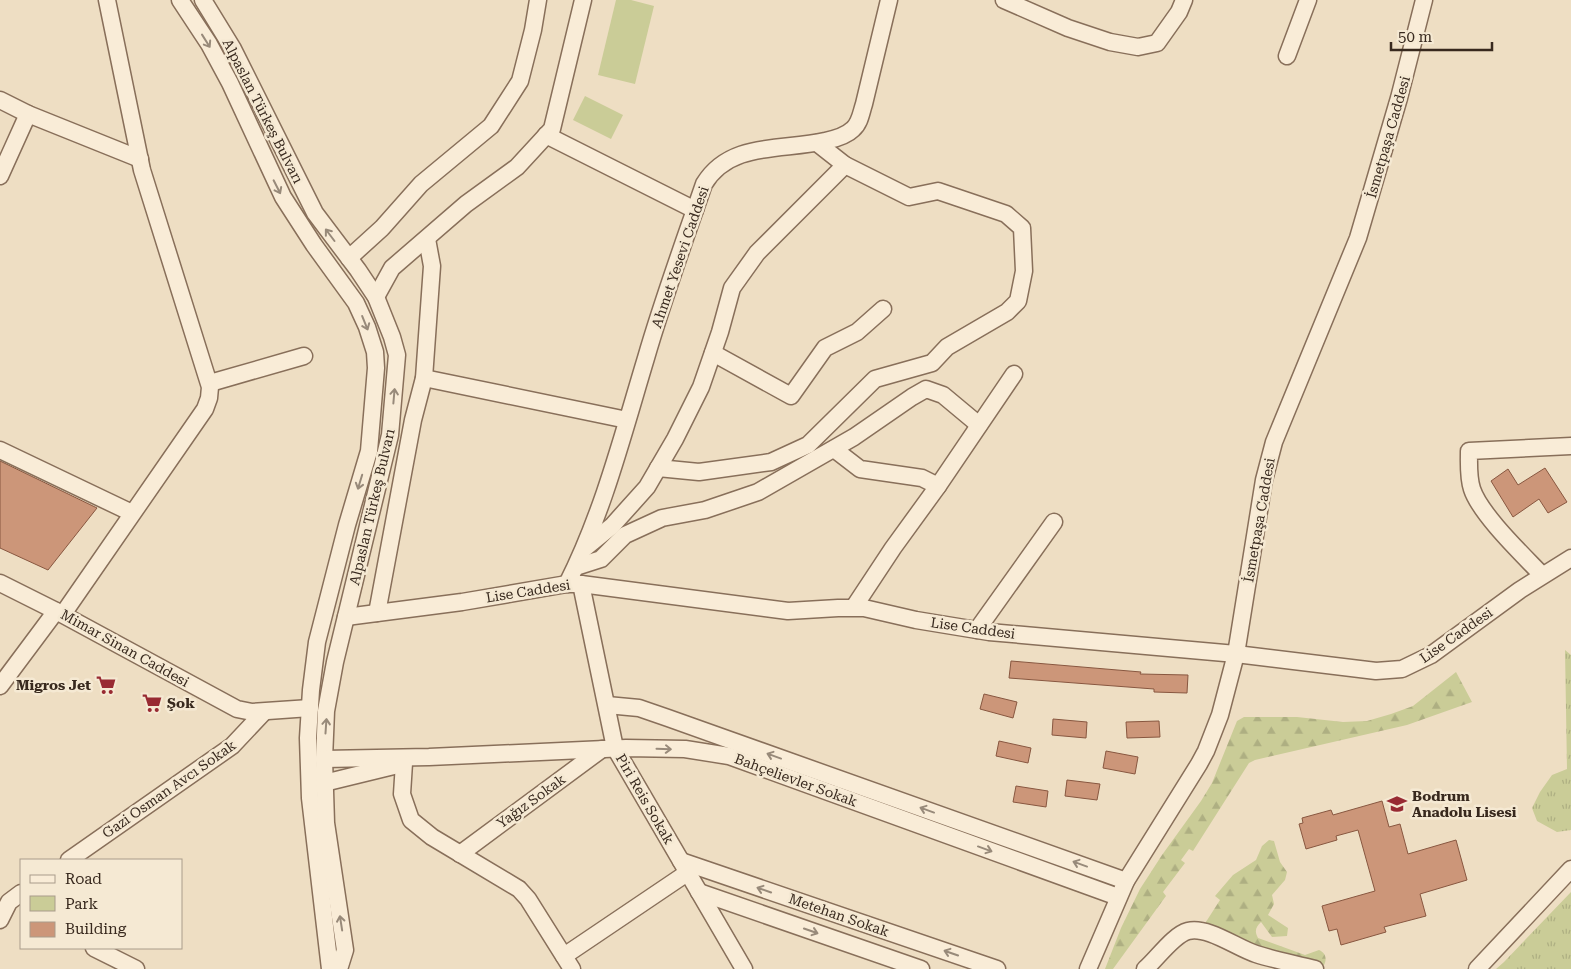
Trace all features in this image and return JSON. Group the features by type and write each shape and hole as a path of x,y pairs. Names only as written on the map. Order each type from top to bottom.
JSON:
{"street":[{"path":"0,686 59,612 132,513 205,409 209,398 210,383 140,159 106,0"},
{"name":"Alpaslan Türkeş Bulvarı","path":"180,0 209,44 230,83 282,197 359,309 375,352 376,368 369,451 347,525 317,642 312,672 308,764 310,798 330,969"},
{"name":"Alpaslan Türkeş Bulvarı","path":"203,0 233,49 315,213 376,297 397,355 386,453 329,695 324,783 328,837 345,950 340,966 337,969"},
{"path":"348,258 382,228 421,184 490,126 520,81 533,30 538,0"},
{"path":"376,297 392,268 466,204 516,167 552,129 583,0"},
{"name":"Ahmet Yesevi Caddesi","path":"574,584 576,567 585,548 627,420 665,294 704,184 711,173 731,158 745,152 817,143 845,135 854,129 860,119 889,0"},
{"path":"1004,0 1068,28 1110,42 1138,47 1158,43 1179,12 1184,0"},
{"path":"1287,56 1308,0"},
{"name":"İsmetpaşa Caddesi","path":"1088,969 1126,881 1206,752 1224,703 1236,654 1264,480 1274,442 1358,238 1399,98 1424,0"},
{"path":"0,100 28,114 140,159"},
{"path":"0,176 28,114"},
{"path":"546,135 695,210"},
{"path":"658,468 699,472 771,462 808,445 875,379 932,363 947,347 1007,312 1018,301 1024,271 1022,228 1006,214 938,192 910,197 845,165 817,143"},
{"path":"585,548 612,526 647,488 675,439 701,386 732,288 757,254 845,165"},
{"path":"377,613 414,420 424,378 432,266 426,239"},
{"path":"713,353 790,396 825,348 858,332 884,309"},
{"path":"210,383 304,356"},
{"path":"854,607 1014,374"},
{"path":"424,378 627,420"},
{"path":"576,567 601,559 625,535 662,518 705,510 758,492 854,437 912,397 926,390 943,395 979,425"},
{"path":"1542,575 1492,520 1478,501 1471,488 1469,451 1571,446"},
{"path":"834,449 860,469 922,478 938,486"},
{"path":"0,450 132,513"},
{"path":"977,630 1054,522"},
{"name":"Lise Caddesi","path":"346,618 574,584 788,611 854,607 977,630 1236,654 1376,671 1402,669 1431,655 1542,575 1571,558"},
{"name":"Mimar Sinan Caddesi","path":"0,583 59,612 237,709 264,712 310,708"},
{"name":"Piri Reis Sokak","path":"574,584 607,705 609,748 684,867 744,969"},
{"path":"607,705 639,708 1126,881"},
{"name":"Gazi Osman Avcı Sokak","path":"70,859 232,746 264,712"},
{"name":"Bahçelievler Sokak","path":"429,757 609,748 685,749 741,760 1118,897"},
{"name":"Yağız Sokak","path":"460,854 609,748"},
{"path":"324,759 429,757"},
{"path":"324,783 429,757"},
{"path":"404,763 402,794 406,809 412,820 432,837 519,889 528,899 568,963 684,867"},
{"name":"Metehan Sokak","path":"684,867 997,969"},
{"path":"1477,969 1571,868"},
{"path":"699,892 920,969"},
{"path":"0,920 13,901"},
{"path":"1145,969 1177,937 1192,931 1210,934 1255,954 1315,969"},
{"path":"96,949 136,969"}],"green space":[{"path":"616,0 631,0 654,6 635,84 598,75"},
{"path":"585,96 623,115 611,139 573,120"},
{"path":"1565,650 1571,655 1571,830 1557,832 1537,821 1532,808 1552,775 1567,769"},
{"path":"1456,672 1472,702 1407,725 1255,760 1249,763 1193,851 1189,849 1181,860 1185,863 1163,892 1166,896 1113,969 1105,969 1121,928 1140,889 1212,783 1237,721 1244,717 1297,717 1343,722 1367,721 1413,706"},
{"path":"1269,840 1274,841 1280,862 1287,872 1285,880 1272,895 1274,904 1268,915 1288,928 1287,936 1272,937 1261,922 1256,929 1257,936 1305,955 1319,950 1325,956 1324,965 1320,966 1250,946 1204,925 1220,900 1215,896 1233,875 1256,860 1262,846"},
{"path":"1571,892 1571,969 1496,969 1504,962"}],"building":[{"path":"0,461 97,508 48,570 0,548"},
{"path":"1545,468 1567,502 1548,513 1539,499 1513,517 1491,481 1508,469 1518,485"},
{"path":"1011,661 1141,672 1140,674 1188,675 1187,693 1154,692 1154,689 1009,678"},
{"path":"984,694 1017,702 1013,718 980,709"},
{"path":"1053,719 1087,722 1086,738 1052,735"},
{"path":"1159,721 1160,737 1127,738 1126,722"},
{"path":"999,741 1031,748 1028,763 996,756"},
{"path":"1106,751 1138,757 1135,774 1103,768"},
{"path":"1067,780 1100,784 1097,800 1065,796"},
{"path":"1016,786 1048,791 1046,807 1013,802"},
{"path":"1382,801 1389,827 1400,824 1408,854 1456,840 1467,880 1420,894 1426,916 1384,927 1386,932 1341,945 1337,929 1329,931 1322,906 1375,891 1358,830 1336,836 1337,840 1306,849 1299,824 1303,823 1302,818 1331,810 1333,815"}],"place":[{"name":"Migros Jet","path":"106,685"},
{"name":"Şok","path":"152,703"},
{"name":"Bodrum Anadolu Lisesi","path":"1397,804"}]}
